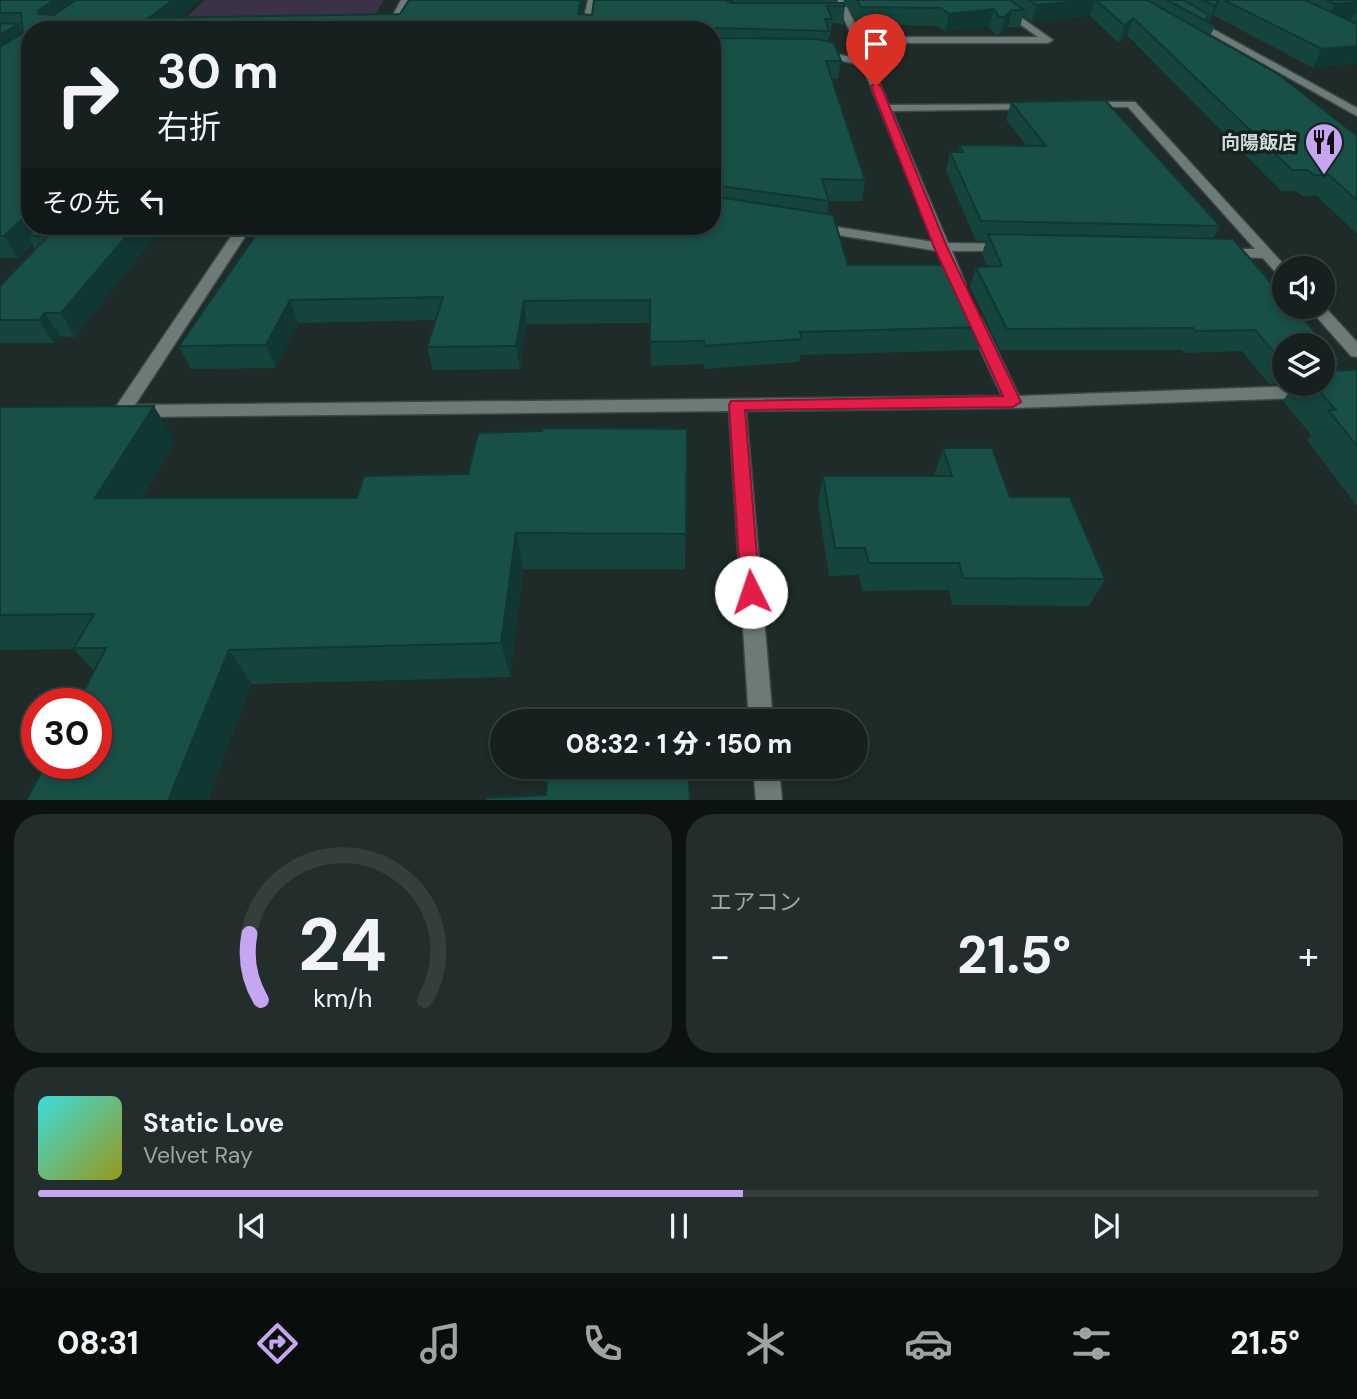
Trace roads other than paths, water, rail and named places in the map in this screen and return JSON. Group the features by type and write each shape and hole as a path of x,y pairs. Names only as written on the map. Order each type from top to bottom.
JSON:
{"street":[{"path":"394,21 405,0"},
{"path":"588,21 592,0"},
{"path":"839,0 859,40 1048,40 990,0"},
{"path":"1154,0 1357,113"},
{"path":"833,15 846,15"},
{"path":"802,52 866,63 941,247 1013,402"},
{"path":"1076,105 1131,104 1272,260"},
{"path":"885,108 1049,105"},
{"path":"806,226 941,247 1022,248"},
{"path":"239,235 114,412 1013,402 1357,390"},
{"path":"1213,253 1267,254"},
{"path":"1327,319 1357,352"},
{"path":"737,405 760,709"},
{"path":"767,779 769,800"}],"place":[{"name":"向陽飯店","path":"1324,176"}]}
